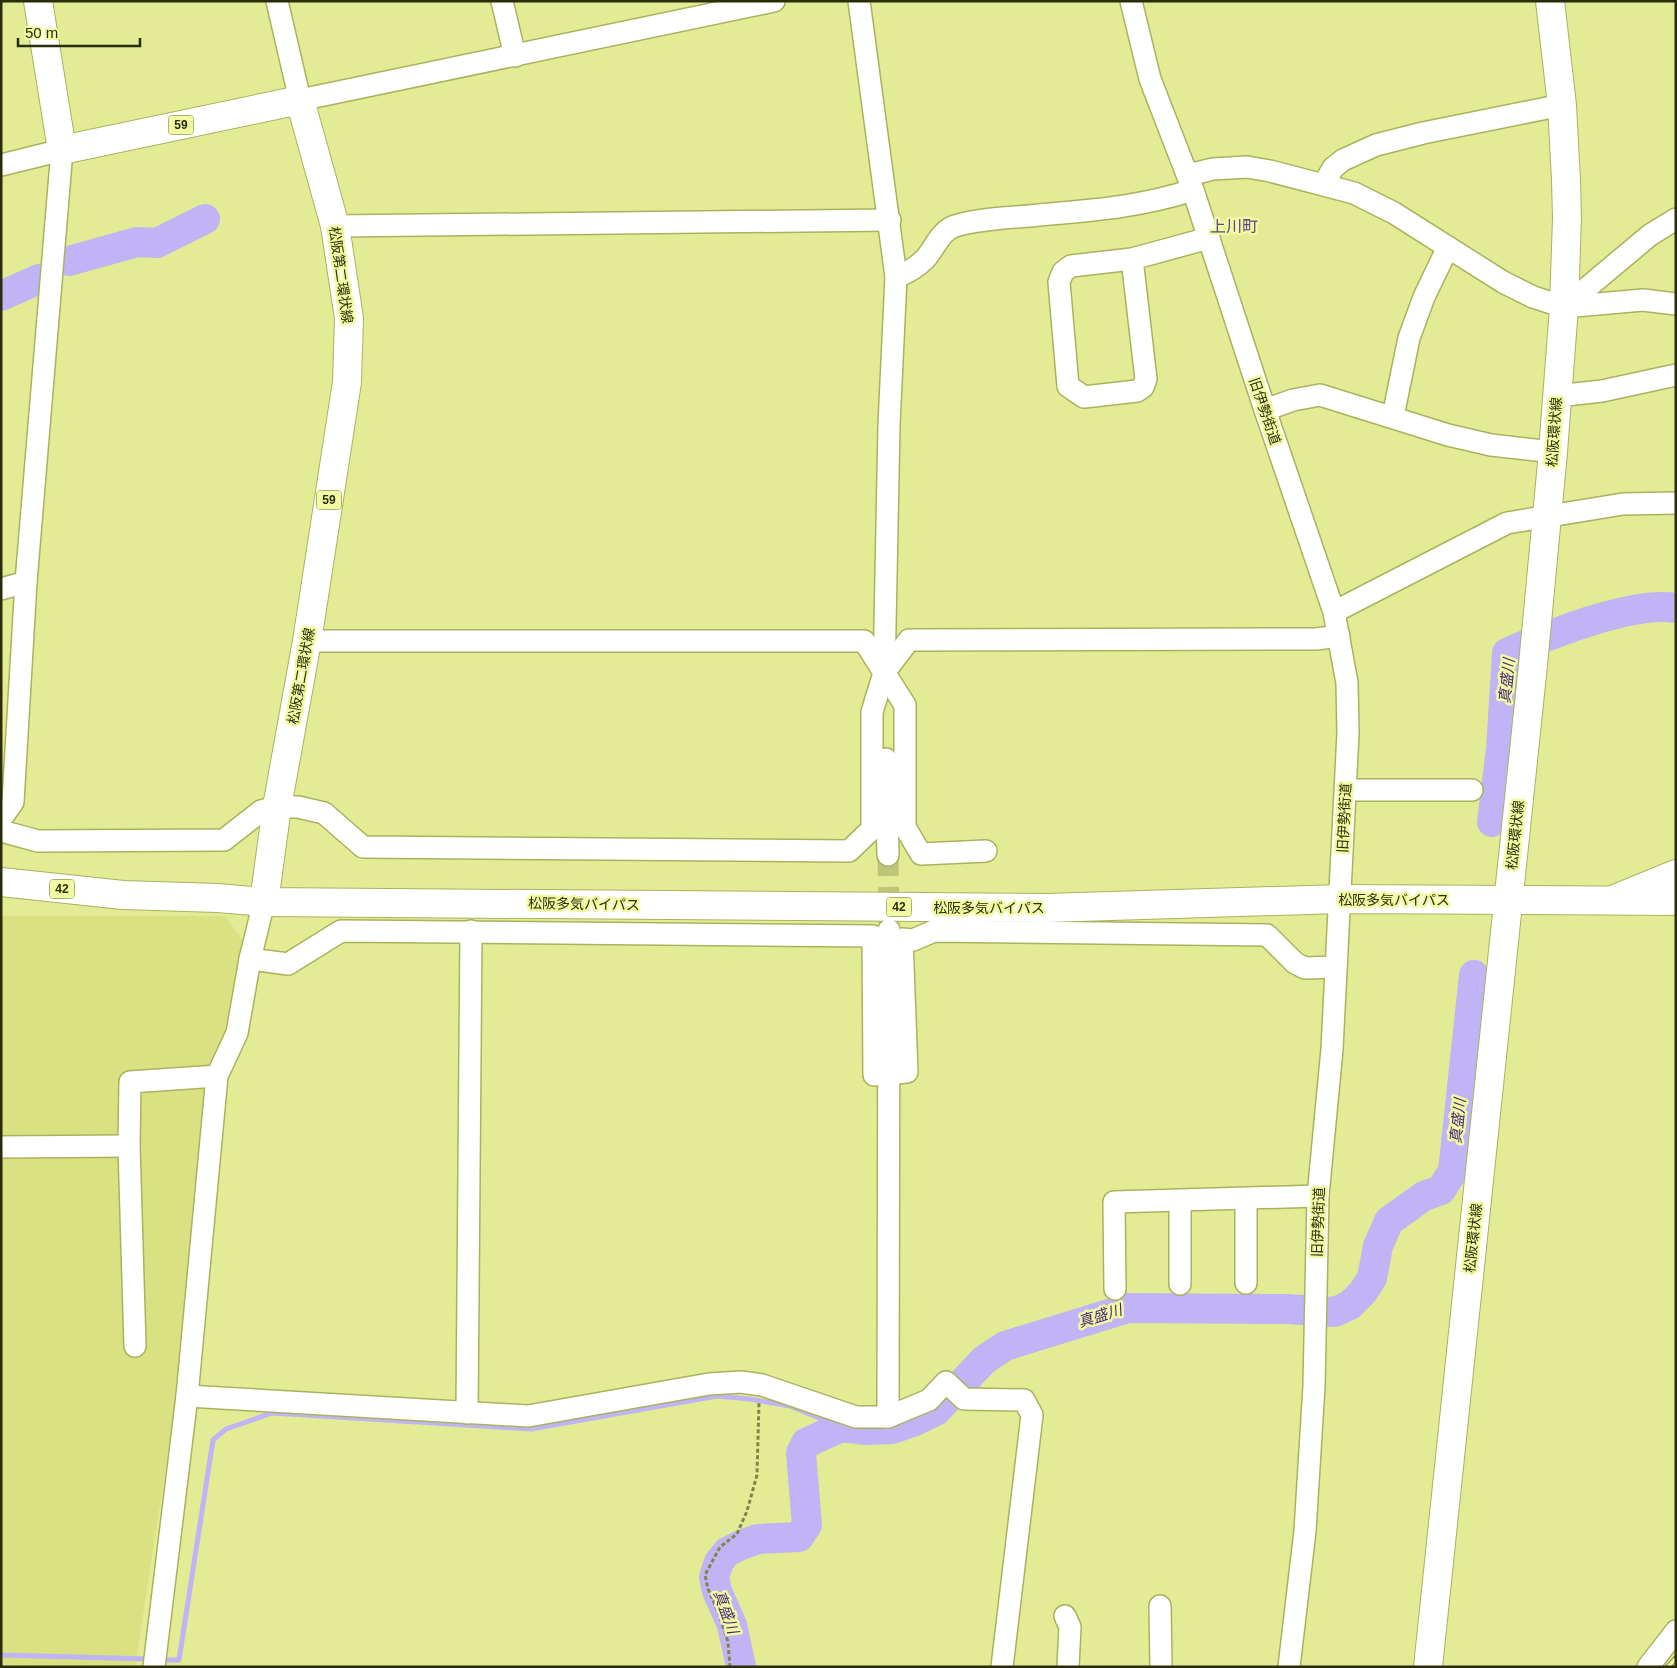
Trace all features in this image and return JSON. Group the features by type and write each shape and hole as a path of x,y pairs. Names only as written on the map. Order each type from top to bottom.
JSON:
{"main road":[{"path":"38,1 62,150"},
{"name":"松阪環状線","path":"1428,1667 1540,591 1564,307 1567,218 1562,104 1550,1"},
{"name":"59","path":"62,150 300,100"},
{"name":"松阪第二環状線","path":"264,902 347,382 349,318 335,226 300,100"},
{"path":"1615,899 1676,874"},
{"name":"松阪多気バイパス","path":"1,882 123,895"},
{"name":"松阪多気バイパス","path":"1,895 123,895 218,898 264,902 1046,908 1340,899 1615,899 1676,901"}],"street":[{"path":"277,1 300,100 515,56 702,8 774,1"},
{"path":"502,1 515,56"},
{"path":"859,1 890,220 896,277 889,425 884,673 888,854"},
{"name":"旧伊勢街道","path":"1131,1 1150,78 1190,182 1264,410 1334,612 1347,683 1346,790 1332,1049 1318,1196 1314,1386 1305,1531 1289,1667"},
{"path":"1324,184 1333,168 1343,160 1368,147 1423,133 1562,104"},
{"path":"1,165 62,150 26,582 13,802 1,819"},
{"path":"896,277 917,266 932,251 944,233 958,225 1129,207 1190,182 1213,169 1247,167 1324,184 1354,193 1387,209 1503,282 1532,297 1564,307 1644,300 1676,304"},
{"path":"1564,307 1650,235 1676,219"},
{"path":"335,226 890,220"},
{"path":"1132,259 1146,379 1143,387 1136,391 1084,397 1068,386 1059,282 1063,272 1071,266 1132,259 1208,238"},
{"path":"1393,416 1409,338 1424,297 1448,247"},
{"path":"1557,396 1602,391 1676,375"},
{"path":"1264,410 1293,400 1320,395 1463,439 1491,445 1553,452"},
{"path":"1334,612 1490,530 1507,523 1623,504 1676,503"},
{"path":"1,589 26,582"},
{"path":"1,831 38,841 224,840 261,811 278,807 298,807 324,813 363,847 848,851 872,828 872,712 884,673 909,640 1316,639 1339,636"},
{"path":"307,641 864,641 905,705 905,827 921,854 986,852"},
{"path":"1346,790 1472,790"},
{"path":"155,1658 187,1396 217,1076 237,1033 250,959 264,902"},
{"path":"888,1417 889,930"},
{"path":"250,959 288,964 341,931 873,936 874,1075 907,1072 902,939 913,940 934,931 1267,935 1295,963 1304,968 1336,967"},
{"path":"466,1413 471,931"},
{"path":"135,1346 129,1146 130,1082 217,1076"},
{"path":"1,1146 129,1146"},
{"path":"1116,1288 1114,1202 1318,1196"},
{"path":"1246,1199 1246,1283"},
{"path":"1180,1200 1180,1284"},
{"path":"187,1396 528,1416 709,1384 741,1382 762,1386 856,1417 888,1417 929,1400 946,1382 964,1399 1024,1400 1032,1415 1002,1667"},
{"path":"1160,1606 1161,1667"},
{"path":"1065,1616 1070,1628 1068,1667"},
{"path":"1648,1667 1676,1631"}],"path":[{"path":"730,1667 728,1642 720,1614 708,1589 705,1574 720,1547 737,1534 747,1511 756,1475 759,1448 758,1412"}],"shaded area":[{"path":"1,916 225,916 246,945 135,1667 1,1667"}],"waterway":[{"path":"69,261 137,242 157,243 205,219"},
{"path":"1,296 39,279"},
{"name":"真盛川","path":"1492,822 1501,749 1507,653 1545,637 1614,614 1658,607 1676,608"},
{"name":"真盛川","path":"741,1667 732,1625 717,1591 714,1577 719,1562 727,1552 741,1545 758,1539 799,1537 807,1525 801,1453 806,1443 841,1427 866,1430 892,1429 915,1421 936,1411 984,1360 1005,1346 1128,1308 1287,1309 1335,1312 1350,1305 1363,1292 1372,1278 1378,1246 1389,1221 1424,1196 1441,1190 1453,1171 1474,975"},
{"path":"161,1660 179,1660 213,1440 226,1429 272,1413 531,1429 717,1396 790,1406 841,1427"},
{"path":"1,1655 150,1659"}],"tunnel":[{"path":"888,855 889,923"}],"railway":[{"path":"1668,1667 1676,1658"}],"district":[{"name":"上川町","path":"1234,226"}]}
